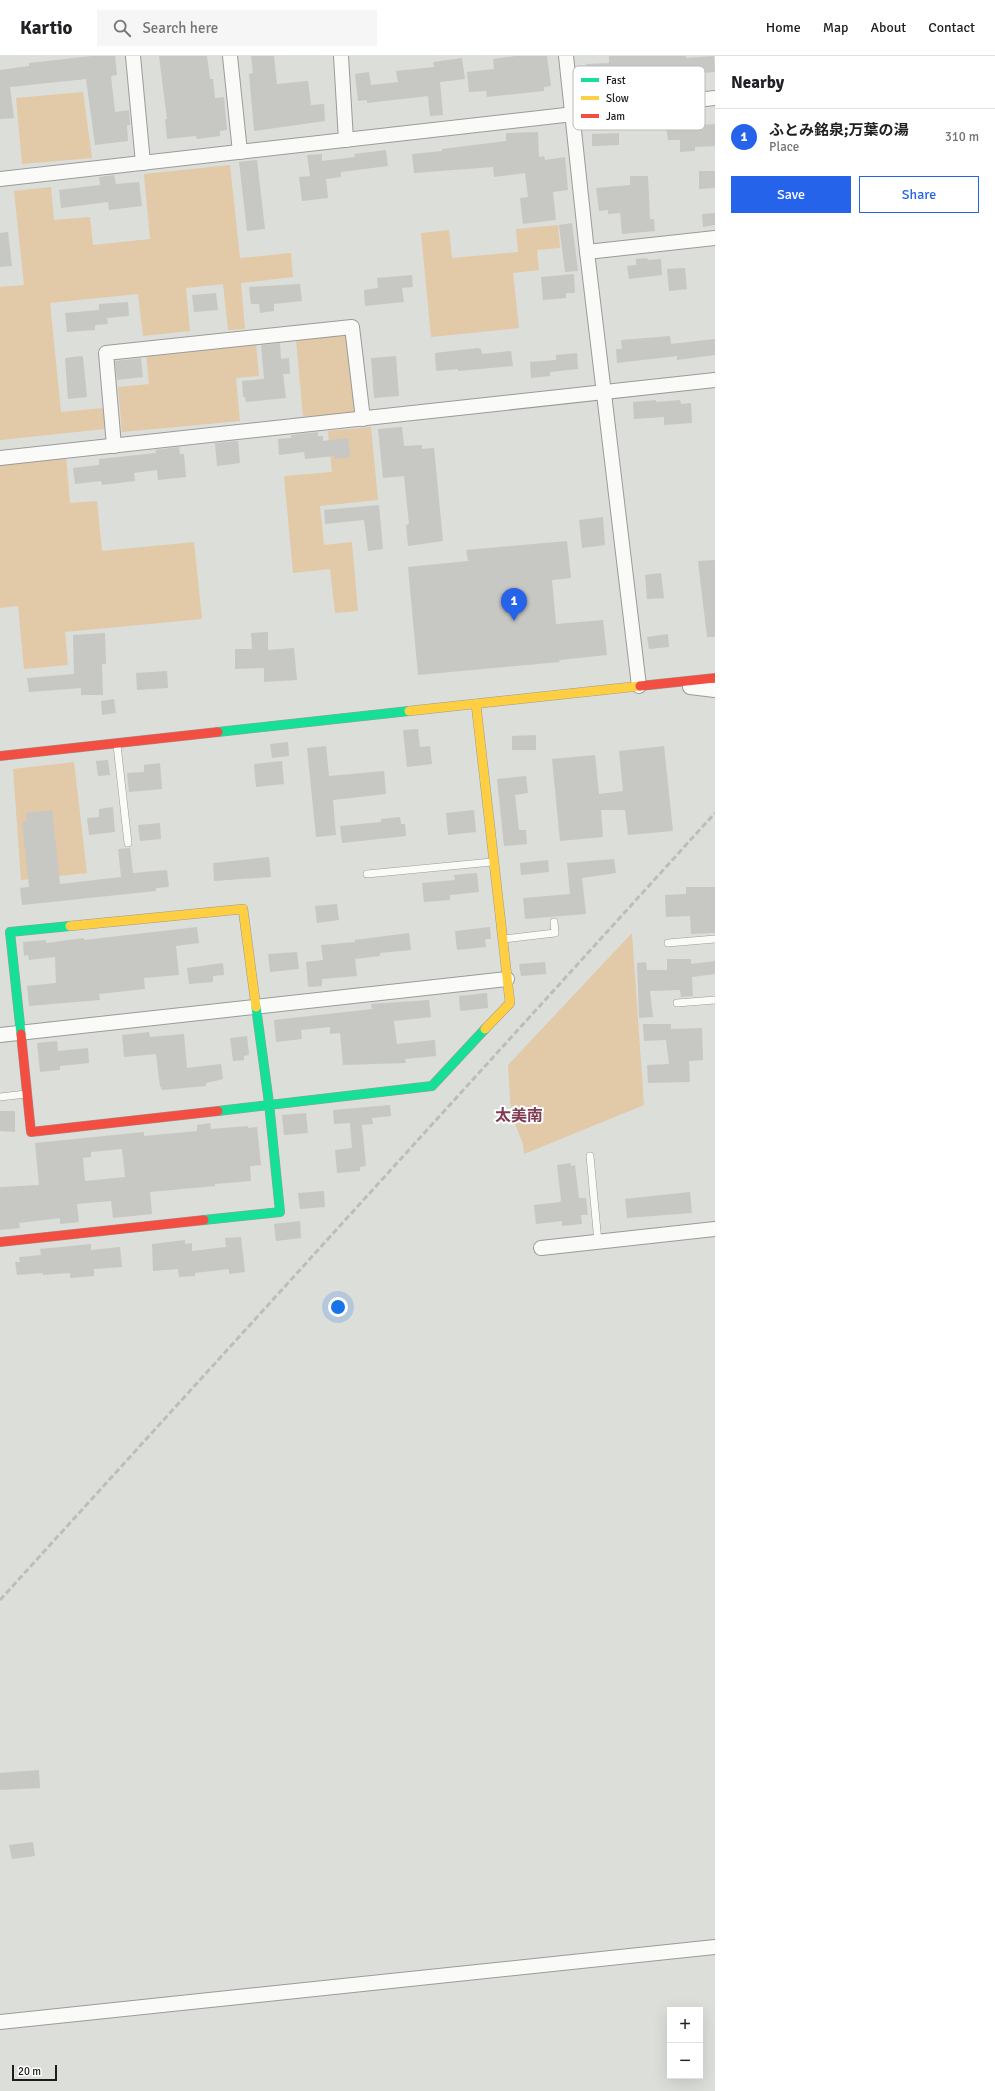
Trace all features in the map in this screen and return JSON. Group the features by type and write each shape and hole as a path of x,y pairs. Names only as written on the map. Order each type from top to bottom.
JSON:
{"street":[{"path":"133,56 143,163"},
{"path":"230,56 240,152"},
{"path":"341,56 346,140"},
{"path":"566,56 573,123"},
{"path":"705,99 715,98"},
{"path":"0,180 572,114"},
{"path":"574,130 639,686"},
{"path":"587,252 715,238"},
{"path":"114,446 106,353 352,327 363,419"},
{"path":"0,458 715,380"},
{"path":"0,756 715,678"},
{"path":"658,684 715,690"},
{"path":"0,1242 280,1212 269,1103 243,909 10,932 31,1132 269,1103 432,1086 510,1002 476,704"},
{"path":"0,1035 507,979"},
{"path":"541,1248 715,1229"},
{"path":"0,2022 715,1947"}],"lane":[{"path":"117,743 128,843"},
{"path":"367,874 494,862"},
{"path":"503,939 555,933 554,922"},
{"path":"668,943 715,939"},
{"path":"677,1003 715,1000"},
{"path":"0,1097 27,1094"},
{"path":"590,1156 598,1242"}],"shaded area":[{"path":"83,92 92,158 22,164 16,98"},
{"path":"230,165 240,258 291,253 293,277 241,283 245,329 228,330 223,284 186,288 190,331 143,336 138,294 50,303 61,412 103,408 105,429 0,440 0,287 24,285 14,191 51,187 54,220 90,217 93,245 150,239 144,174"},
{"path":"558,225 560,248 537,250 539,270 513,273 519,328 431,337 421,233 449,230 452,258 518,252 516,229"},
{"path":"349,334 357,412 303,417 296,339"},
{"path":"256,344 259,376 236,378 240,421 122,432 118,387 149,384 146,354"},
{"path":"371,427 378,500 320,506 324,545 352,542 358,611 335,613 330,569 293,573 284,476 332,472 328,431"},
{"path":"66,457 70,503 97,501 102,551 194,542 202,619 65,632 68,665 24,669 18,606 0,608 0,464"},
{"path":"74,762 87,873 21,880 13,769"},
{"path":"632,933 644,1105 524,1154 523,1144 511,1113 508,1065"}],"building":[{"path":"92,56 115,56 117,75 111,76 115,112 129,110 130,125 127,125 128,141 95,145 86,79 10,87 14,118 0,119 0,70 29,66 29,63"},
{"path":"159,56 207,56 210,79 213,79 215,98 224,97 227,130 220,131 220,136 197,139 196,136 167,139 165,119 167,119"},
{"path":"251,56 274,56 277,84 308,81 311,105 324,104 325,121 254,131 249,74 253,73"},
{"path":"515,56 547,56 551,86 544,87 544,91 487,97 486,91 469,92 467,72 494,69 493,59"},
{"path":"609,56 686,56 686,58 714,56 715,72 705,73 705,66 586,66 586,64 609,63"},
{"path":"462,58 465,79 440,82 443,115 430,116 428,96 367,103 367,100 358,101 355,74 369,72 371,85 398,82 396,71 434,67 433,62"},
{"path":"715,124 715,146 695,147 695,151 680,152 680,140 668,140 666,130 705,130 705,125"},
{"path":"538,132 539,157 544,156 545,160 565,157 568,190 553,192 556,220 523,224 520,198 528,197 525,173 494,177 493,167 414,173 412,154 506,141 506,133"},
{"path":"619,133 619,145 592,146 592,134"},
{"path":"386,150 388,166 341,172 341,177 326,179 328,198 302,201 299,177 310,176 307,155 322,154 322,161 355,157 354,154"},
{"path":"257,160 265,229 247,231 239,162"},
{"path":"699,171 715,171 715,188 699,189"},
{"path":"114,175 116,184 139,182 142,206 109,210 108,202 61,208 59,190 100,185 99,177"},
{"path":"630,176 648,176 650,219 654,219 655,231 622,234 620,213 608,214 608,210 599,211 596,188 630,185"},
{"path":"715,213 715,225 703,227 702,214"},
{"path":"572,223 578,271 565,272 559,225"},
{"path":"8,232 12,266 0,267 0,233"},
{"path":"647,258 648,260 661,259 662,275 629,279 627,266 636,265 636,259"},
{"path":"685,268 687,289 669,291 667,269"},
{"path":"574,274 575,293 566,293 566,298 543,300 541,277"},
{"path":"412,275 413,287 402,288 404,302 365,306 364,290 378,288 377,278"},
{"path":"300,284 302,301 274,304 274,311 260,313 259,304 251,304 249,287"},
{"path":"216,293 218,310 194,312 192,295"},
{"path":"128,302 129,316 107,318 108,324 95,325 95,330 67,332 65,313 99,310 99,304"},
{"path":"670,336 671,344 715,339 715,355 677,360 677,356 617,363 616,349 622,349 621,340"},
{"path":"280,343 281,359 289,358 290,374 283,374 286,398 246,402 245,397 243,397 242,381 264,379 261,345"},
{"path":"478,348 481,349 482,354 511,351 513,366 458,371 458,369 436,371 435,353"},
{"path":"577,353 578,369 550,372 550,376 531,378 530,362 556,360 556,355"},
{"path":"396,356 399,396 374,398 371,358"},
{"path":"83,357 87,397 68,399 65,358"},
{"path":"141,358 143,377 117,380 115,361"},
{"path":"656,400 656,402 680,400 681,404 691,403 692,423 664,425 664,417 634,419 633,402"},
{"path":"402,427 404,446 422,445 422,449 434,448 443,541 408,546 406,525 409,524 404,476 383,478 378,429"},
{"path":"318,432 318,436 323,436 323,441 348,438 350,457 335,459 334,456 305,459 304,452 279,455 278,439 291,438 291,435"},
{"path":"238,441 240,463 217,466 215,443"},
{"path":"179,447 180,454 184,454 186,477 158,480 157,470 134,473 135,481 102,485 101,481 75,484 73,468 99,465 99,459 156,453 155,450"},
{"path":"379,505 383,549 368,551 364,520 325,524 324,510"},
{"path":"603,517 605,545 582,548 579,520"},
{"path":"567,541 571,578 552,580 556,624 603,620 607,655 559,660 560,662 418,675 408,567 468,561 466,550"},
{"path":"715,560 715,637 707,637 698,561"},
{"path":"661,573 664,598 647,599 645,575"},
{"path":"268,632 268,650 294,648 297,680 264,682 264,668 235,669 235,649 252,649 251,633"},
{"path":"105,633 106,664 102,664 103,695 81,695 81,688 29,692 27,678 74,674 73,635"},
{"path":"668,634 669,647 649,649 647,637"},
{"path":"167,671 168,688 137,690 136,673"},
{"path":"114,699 116,713 102,715 101,701"},
{"path":"418,729 420,747 430,746 432,764 407,767 403,730"},
{"path":"536,735 536,750 512,750 512,736"},
{"path":"288,742 289,756 272,758 270,744"},
{"path":"326,746 329,776 384,771 386,794 333,800 336,835 316,837 307,748"},
{"path":"664,746 673,831 628,835 625,810 601,810 603,837 560,841 552,759 595,755 599,794 623,791 619,751"},
{"path":"108,760 110,775 98,776 96,761"},
{"path":"282,761 284,784 256,787 254,764"},
{"path":"160,763 162,789 129,792 127,773 144,772 144,765"},
{"path":"526,776 528,793 515,795 519,830 526,830 527,844 504,846 497,779"},
{"path":"113,807 115,832 89,835 87,818 99,817 99,809"},
{"path":"52,810 60,884 121,877 118,849 130,848 133,873 167,870 169,887 156,888 156,891 22,905 20,888 29,887 22,822 27,821 26,813"},
{"path":"474,810 476,832 448,835 446,813"},
{"path":"400,817 401,824 405,824 406,836 342,843 340,826 381,822 381,819"},
{"path":"160,823 161,839 140,841 138,825"},
{"path":"269,857 271,877 214,881 213,863"},
{"path":"614,859 616,873 582,878 586,914 525,919 523,898 570,894 567,863"},
{"path":"548,860 549,872 521,875 520,863"},
{"path":"477,873 479,892 450,895 450,900 424,902 422,883 455,880 454,875"},
{"path":"686,887 715,887 715,933 691,934 690,916 666,917 665,895 686,894"},
{"path":"337,904 339,920 317,923 315,906"},
{"path":"197,927 199,943 176,946 179,975 144,978 145,989 99,994 100,1000 29,1006 27,986 56,983 55,957 29,960 28,955 24,956 23,942 46,940 46,943 84,938 84,940"},
{"path":"490,927 491,939 485,939 486,947 457,950 455,931"},
{"path":"409,933 411,950 380,953 380,956 355,959 357,976 322,979 322,986 308,987 306,962 323,960 321,945 355,942 355,940"},
{"path":"297,952 299,969 270,972 268,954"},
{"path":"667,959 691,959 691,964 715,961 715,974 692,977 693,996 681,997 680,990 650,991 653,1017 639,1018 637,963 646,962 647,970 667,970"},
{"path":"545,962 546,974 521,976 519,964"},
{"path":"223,963 224,975 213,976 213,982 189,984 187,968"},
{"path":"487,993 488,1008 460,1011 459,996"},
{"path":"429,1000 431,1017 394,1021 397,1044 435,1040 436,1056 405,1059 406,1063 343,1065 340,1033 330,1034 330,1027 301,1030 302,1039 276,1042 274,1020 372,1009 371,1004"},
{"path":"643,1024 671,1024 671,1029 702,1028 703,1060 689,1061 690,1082 648,1083 647,1065 669,1064 666,1040 644,1041"},
{"path":"149,1032 150,1037 184,1034 187,1068 221,1064 223,1079 206,1083 206,1086 162,1090 160,1087 156,1054 124,1057 122,1035"},
{"path":"247,1036 249,1055 244,1056 244,1060 233,1061 230,1038"},
{"path":"57,1041 58,1051 88,1048 89,1063 60,1066 60,1070 40,1072 37,1043"},
{"path":"390,1105 391,1116 372,1118 373,1124 362,1125 366,1166 360,1167 360,1171 337,1173 335,1150 352,1148 350,1123 334,1124 333,1110"},
{"path":"0,1111 15,1111 15,1132 0,1131"},
{"path":"306,1113 308,1133 284,1135 282,1115"},
{"path":"210,1123 211,1129 248,1126 248,1128 257,1127 261,1165 250,1166 251,1181 150,1192 152,1214 113,1218 111,1201 77,1204 79,1222 60,1224 60,1218 19,1223 20,1228 0,1230 0,1187 39,1185 35,1143 144,1132 144,1136 197,1131 197,1125","holes":["122,1149 125,1177 85,1181 83,1158 91,1157 91,1152"]},
{"path":"571,1163 571,1166 575,1165 579,1198 586,1198 588,1215 581,1215 582,1224 562,1226 562,1221 536,1224 534,1205 560,1202 557,1165"},
{"path":"324,1191 325,1207 300,1209 298,1193"},
{"path":"690,1192 692,1213 627,1218 625,1199"},
{"path":"300,1221 301,1238 276,1241 274,1224"},
{"path":"241,1237 245,1272 229,1274 229,1269 195,1273 195,1276 179,1277 178,1269 153,1271 152,1244 185,1240 185,1244 192,1243 192,1251 226,1247 225,1238"},
{"path":"91,1244 91,1250 120,1247 122,1267 94,1269 94,1276 70,1278 70,1273 17,1275 15,1262 20,1262 19,1257 41,1255 40,1249"},
{"path":"39,1770 40,1788 0,1790 0,1773"},
{"path":"33,1842 35,1856 12,1859 9,1845"}],"railway":[{"path":"0,1600 715,813"}],"traffic: fast":[{"path":"218,732 409,711"},
{"path":"21,1034 10,932 70,926"},
{"path":"204,1220 280,1212 269,1103 256,1007"},
{"path":"218,1111 432,1086 485,1029"}],"traffic: slow":[{"path":"409,711 640,686"},
{"path":"476,704 510,1003 485,1029"},
{"path":"70,926 243,909 256,1007"}],"traffic: jam":[{"path":"640,686 715,678"},
{"path":"0,756 218,732"},
{"path":"21,1034 31,1132 218,1111"},
{"path":"0,1242 204,1220"}],"place":[{"name":"ふとみ銘泉;万葉の湯","path":"514,621"}],"district":[{"name":"太美南","path":"519,1115"}]}
